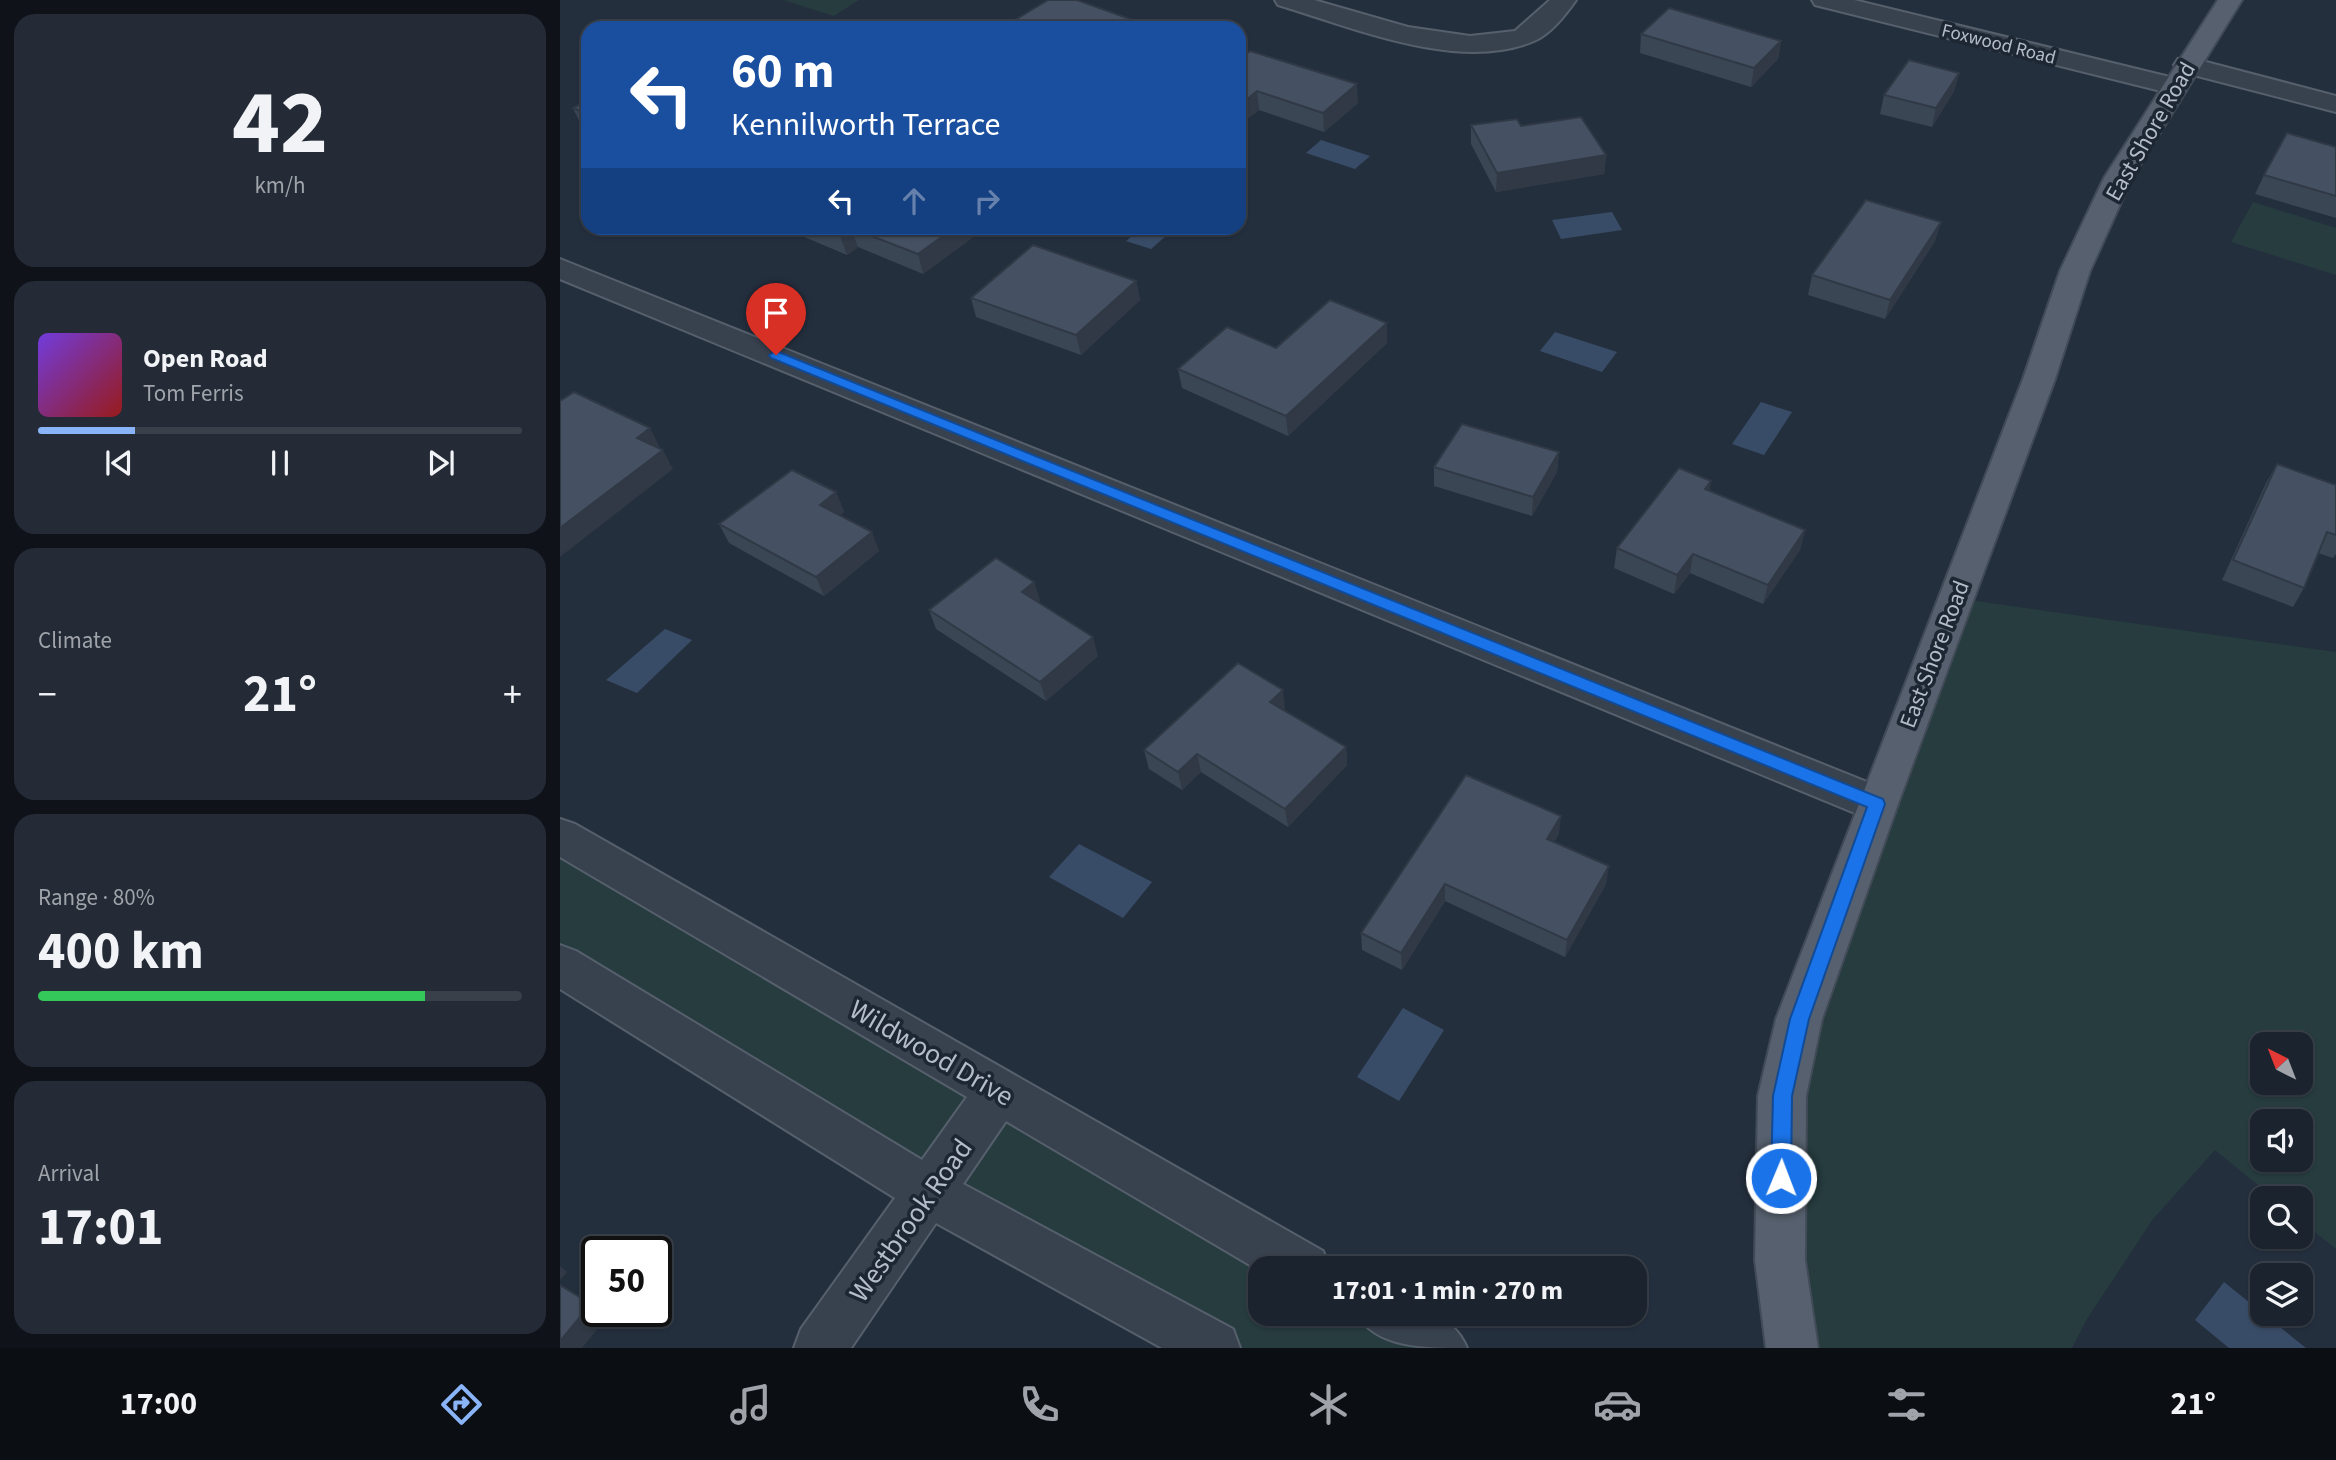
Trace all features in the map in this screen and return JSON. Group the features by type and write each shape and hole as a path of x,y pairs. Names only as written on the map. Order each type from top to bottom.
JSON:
{"main road":[{"name":"East Shore Road","path":"1793,1348 1780,1260 1782,1096 1799,1019 1877,804 2039,379 2075,271 2118,178 2230,0"}],"street":[{"path":"1287,0 1436,41 1480,46 1527,35 1564,0"},
{"name":"Foxwood Road","path":"1824,0 2180,76 2336,104"},
{"path":"560,268 1877,804"},
{"name":"Wildwood Drive","path":"560,836 1283,1256"},
{"path":"560,965 929,1192 1214,1348"},
{"name":"Westbrook Road","path":"820,1348 999,1091"},
{"path":"1403,1326 1441,1348"}],"green space":[{"path":"783,0 859,0 834,16"},
{"path":"2253,202 2336,228 2336,275 2231,242"},
{"path":"1955,598 2336,652 2336,1249 2313,1231 2313,1186 2259,1186 2215,1150 2153,1219 2087,1319 2072,1348 1802,1348 1782,1096"},
{"path":"560,836 1248,1262 1248,1326 1403,1326 1441,1348 1214,1348 560,965"}],"water":[{"path":"1321,140 1370,156 1355,169 1306,153"},
{"path":"1612,212 1622,230 1561,239 1552,220"},
{"path":"1133,235 1167,235 1151,249 1126,241"},
{"path":"1555,332 1617,352 1602,372 1540,351"},
{"path":"1761,402 1792,412 1764,455 1732,444"},
{"path":"665,629 692,640 637,693 606,680"},
{"path":"1079,844 1152,882 1123,918 1049,877"},
{"path":"1403,1008 1444,1030 1399,1101 1357,1077"},
{"path":"2224,1282 2250,1303 2250,1326 2279,1326 2306,1348 2229,1348 2195,1320"}],"building":[{"path":"1048,0 1077,0 1130,19 1127,21 1015,20"},
{"path":"1669,8 1781,41 1754,68 1641,34"},
{"path":"1250,51 1357,84 1323,113 1257,91 1246,100 1246,54"},
{"path":"1909,60 1959,73 1936,108 1884,95"},
{"path":"1581,117 1606,155 1497,173 1471,125 1517,119 1521,126"},
{"path":"2287,133 2336,147 2336,196 2264,175"},
{"path":"1866,200 1941,222 1890,300 1812,275"},
{"path":"869,235 944,235 918,254"},
{"path":"1033,245 1136,281 1076,335 971,298"},
{"path":"1330,300 1387,323 1286,416 1178,369 1227,327 1276,348"},
{"path":"574,392 650,428 637,438 663,450 560,528 560,401"},
{"path":"1462,424 1559,452 1533,497 1434,467"},
{"path":"2277,464 2336,485 2336,535 2327,532 2304,588 2233,560"},
{"path":"1679,468 1711,481 1705,489 1805,530 1768,585 1693,554 1677,575 1617,548"},
{"path":"792,470 836,492 820,505 872,532 816,577 719,524"},
{"path":"996,558 1034,582 1022,592 1093,637 1040,682 929,610"},
{"path":"1238,663 1283,690 1270,702 1346,747 1285,809 1197,754 1178,772 1144,750"},
{"path":"1466,775 1561,816 1547,839 1609,866 1567,940 1445,884 1401,953 1361,933"},
{"path":"560,1285 581,1298 581,1316 560,1341"}],"route":[{"path":"776,355 1877,804 1799,1019 1782,1096 1781,1178"}]}
